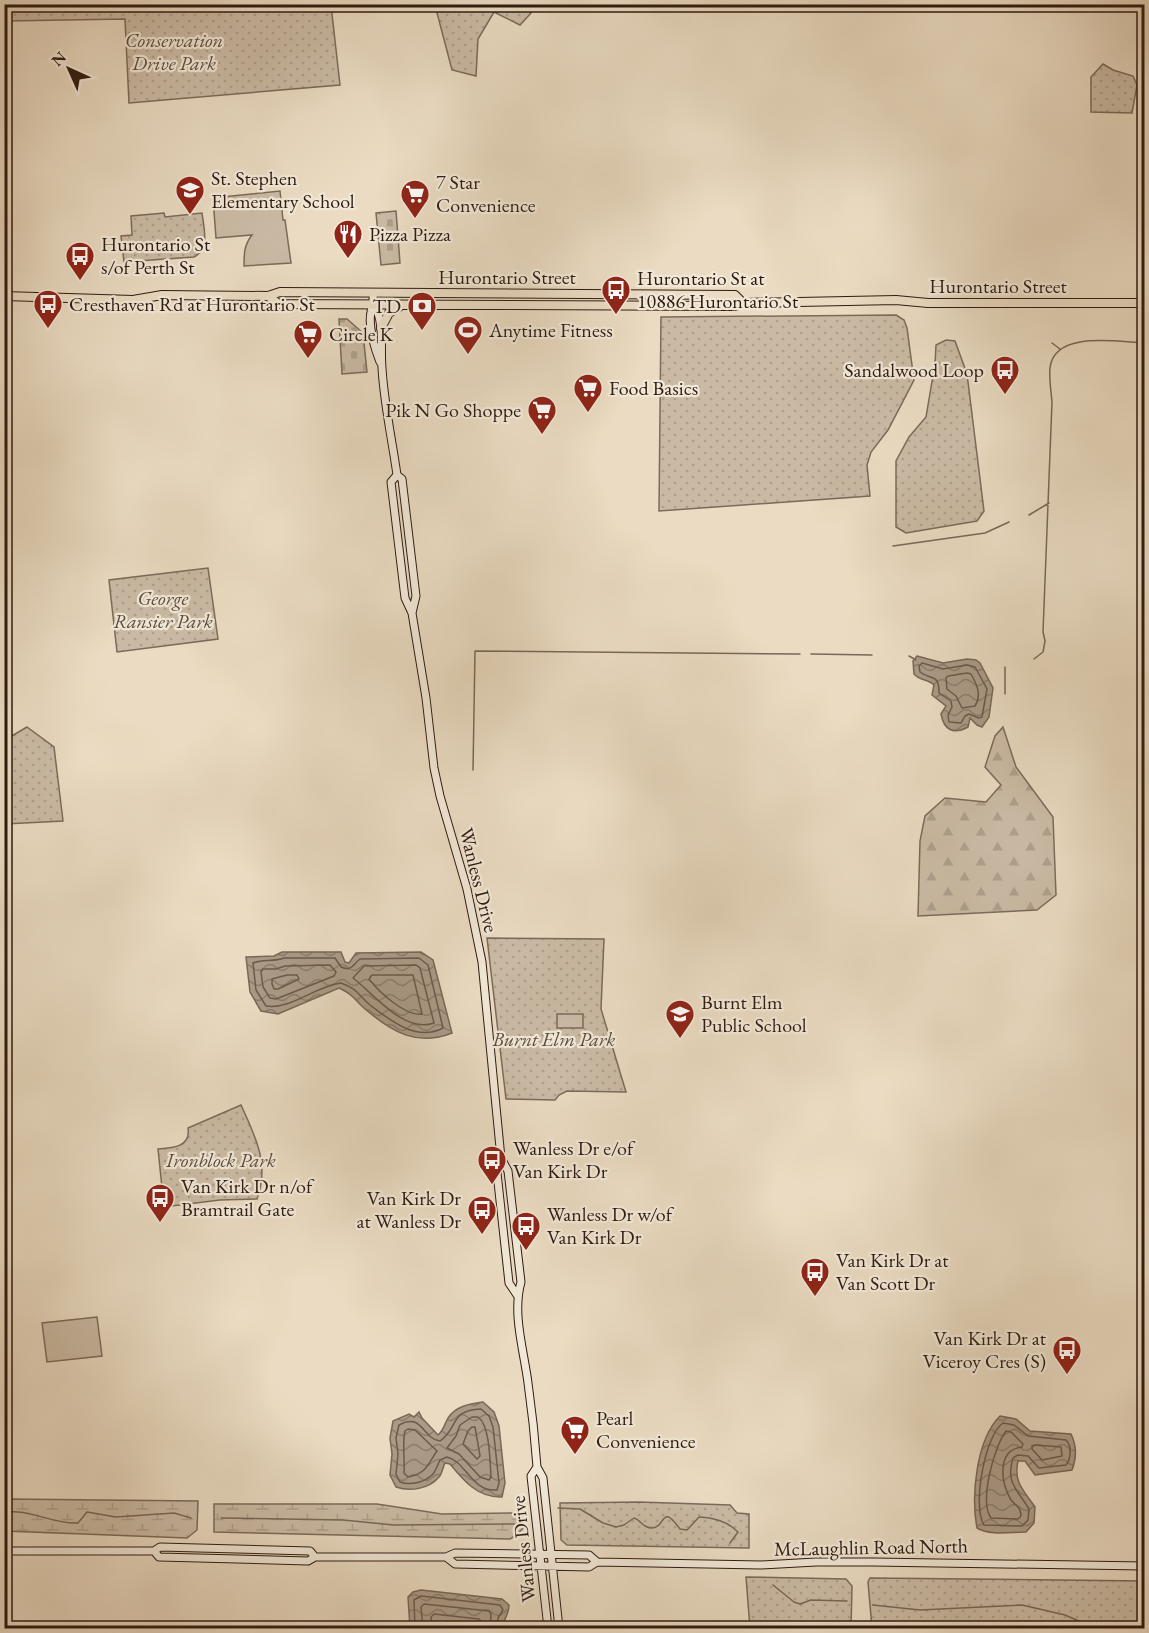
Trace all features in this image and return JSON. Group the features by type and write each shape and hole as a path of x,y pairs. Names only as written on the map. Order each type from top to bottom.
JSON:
{"main road":[{"name":"Hurontario Street","path":"4,296 133,300 162,296 268,296 280,292 735,294 743,303"},
{"path":"373,292 374,304"},
{"name":"Hurontario Street","path":"268,296 279,304 735,306 743,303 896,300 928,303 1144,303"},
{"name":"Wanless Drive","path":"374,304 381,328 382,367 397,475 402,479 416,596 412,613"},
{"name":"Wanless Drive","path":"374,304 370,313 375,347 382,367"},
{"path":"381,328 392,309 422,305"},
{"name":"Wanless Drive","path":"397,475 391,482 405,598 412,613 426,698 434,768 467,889 482,962 501,1158 497,1173 509,1283 517,1295"},
{"name":"Wanless Drive","path":"501,1158 508,1171 521,1282 517,1295 537,1467 543,1478 559,1629"},
{"name":"Wanless Drive","path":"537,1467 531,1476 548,1629"},
{"name":"McLaughlin Road North","path":"4,1551 154,1551 160,1547 310,1551 315,1557 447,1557 455,1553 540,1554 589,1555 597,1562"},
{"name":"McLaughlin Road North","path":"447,1557 454,1564 589,1567 597,1562 761,1565 873,1562 1144,1566"}],"green space":[{"name":"Conservation Drive Park","path":"4,5 331,5 340,85 129,103 125,19 5,21"},
{"path":"387,5 523,5 531,13 520,25 494,12 478,39 476,76 452,70 436,9 404,10"},
{"path":"1103,64 1113,70 1133,76 1137,85 1132,113 1091,112 1091,77"},
{"path":"280,191 291,263 244,266 246,246 252,235 216,238 213,198"},
{"path":"396,211 400,263 381,265 376,213"},
{"path":"164,213 165,217 202,213 205,238 199,253 194,257 124,262 121,236 132,235 131,216"},
{"path":"896,315 904,320 907,328 914,380 888,430 871,452 867,465 870,496 659,511 661,317"},
{"path":"339,319 347,319 363,333 367,372 342,374"},
{"path":"946,340 955,341 967,374 984,511 977,521 906,533 896,527 896,461 909,437 926,417 936,345"},
{"name":"George Ransier Park","path":"208,568 218,639 117,652 109,580"},
{"path":"27,727 54,747 63,821 5,824 5,740"},
{"path":"1003,727 1016,767 1053,817 1056,895 1037,910 918,916 920,841 925,816 945,798 986,802 1001,785 985,767 995,736"},
{"name":"Burnt Elm Park","path":"487,938 604,939 601,1009 626,1092 567,1091 555,1100 506,1099"},
{"path":"557,1014 583,1014 583,1028 557,1028"},
{"name":"Ironblock Park","path":"241,1105 259,1150 262,1174 257,1199 220,1200 164,1207 158,1149 184,1143 187,1139 188,1128"},
{"path":"97,1317 102,1356 47,1362 42,1323"},
{"path":"5,1499 198,1501 197,1530 187,1538 5,1531"},
{"path":"639,1502 730,1505 737,1513 749,1514 749,1548 567,1545 561,1540 560,1503"},
{"path":"214,1504 377,1504 442,1514 516,1513 524,1527 510,1539 214,1532"},
{"path":"746,1577 846,1579 852,1586 851,1628 750,1628"},
{"path":"870,1578 1144,1581 1144,1628 872,1628 868,1582"}],"water":[{"path":"917,656 943,663 967,659 980,663 993,688 989,717 982,727 970,718 968,727 958,731 950,730 944,724 941,714 946,706 932,695 934,685 914,674 913,661"},
{"path":"282,952 341,952 345,962 349,963 356,953 421,952 433,960 452,1033 427,1038 406,1035 385,1024 351,995 339,988 278,1014 261,1011 250,992 246,957 274,956"},
{"path":"483,1402 494,1412 499,1426 505,1483 502,1497 486,1495 472,1487 450,1464 445,1463 440,1476 425,1487 413,1489 396,1487 390,1475 392,1454 390,1438 393,1421 409,1414 414,1417 419,1412 438,1435 448,1418 459,1408"},
{"path":"1000,1416 1016,1419 1030,1431 1071,1434 1075,1447 1072,1470 1035,1475 1025,1461 1018,1461 1018,1481 1035,1507 1034,1523 1026,1532 994,1533 977,1528 975,1485 977,1469 985,1439"},
{"path":"421,1590 502,1599 509,1605 503,1628 410,1628 408,1597 413,1592"}],"waterway":[{"path":"1034,659 1043,652 1045,641 1043,632 1052,402 1050,368 1054,356 1063,348 1075,343 1104,340 1144,343"},
{"path":"1052,343 1060,349"},
{"path":"1029,515 1049,503"},
{"path":"893,546 985,533 1009,522"},
{"path":"473,770 475,651 800,654"},
{"path":"811,654 872,655"},
{"path":"909,656 916,660"},
{"path":"1005,667 1005,694"},
{"path":"558,1508 580,1509 603,1523 616,1527 634,1518 651,1528 669,1517 680,1529 687,1530 699,1517 710,1518 725,1523 738,1532 730,1543"},
{"path":"4,1513 21,1512 69,1523 78,1523 87,1512 116,1517 174,1513 191,1518"},
{"path":"221,1518 343,1520 394,1525 521,1524"},
{"path":"773,1585 794,1602 800,1604 811,1600 847,1601"},
{"path":"873,1605 920,1610 1022,1605 1065,1615 1095,1628 1107,1628 1120,1622 1144,1627"}],"place":[{"name":"St. Stephen Elementary School","path":"190,216"},
{"name":"7 Star Convenience","path":"415,220"},
{"name":"Pizza Pizza","path":"348,260"},
{"name":"Hurontario St s/of Perth St","path":"80,282"},
{"name":"Hurontario St at 10886 Hurontario St","path":"616,316"},
{"name":"Cresthaven Rd at Hurontario St","path":"48,330"},
{"name":"TD","path":"422,332"},
{"name":"Anytime Fitness","path":"468,356"},
{"name":"Circle K","path":"308,360"},
{"name":"Sandalwood Loop","path":"1005,396"},
{"name":"Food Basics","path":"588,414"},
{"name":"Pik N Go Shoppe","path":"542,436"},
{"name":"Burnt Elm Public School","path":"680,1040"},
{"name":"Wanless Dr e/of Van Kirk Dr","path":"492,1186"},
{"name":"Van Kirk Dr n/of Bramtrail Gate","path":"160,1224"},
{"name":"Van Kirk Dr at Wanless Dr","path":"482,1236"},
{"name":"Wanless Dr w/of Van Kirk Dr","path":"526,1252"},
{"name":"Van Kirk Dr at Van Scott Dr","path":"815,1298"},
{"name":"Van Kirk Dr at Viceroy Cres (S)","path":"1067,1376"},
{"name":"Pearl Convenience","path":"575,1456"}]}
